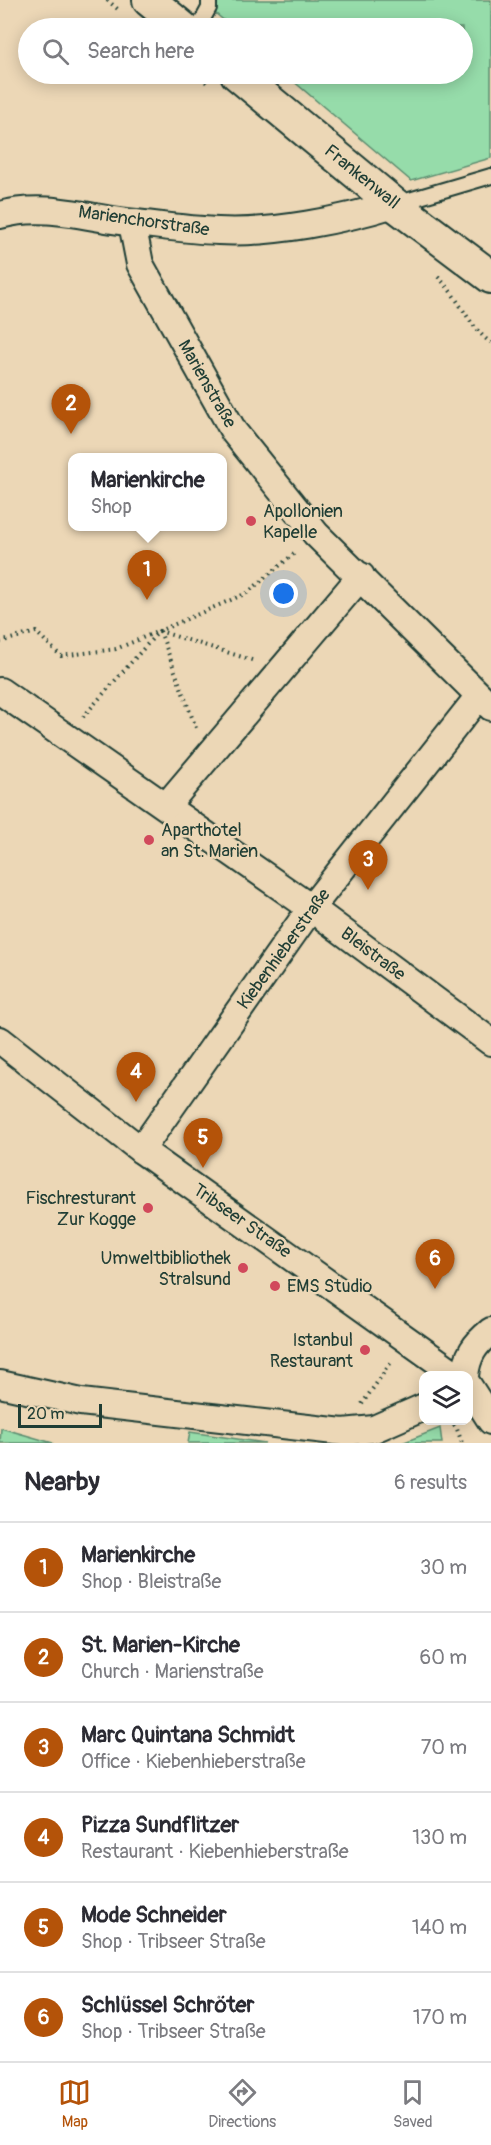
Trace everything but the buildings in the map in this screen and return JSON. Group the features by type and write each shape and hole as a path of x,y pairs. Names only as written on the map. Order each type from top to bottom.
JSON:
{"street":[{"path":"149,0 171,18"},
{"name":"Frankenwall","path":"249,84 394,204 491,277"},
{"name":"Marienchorstraße","path":"0,215 12,212 74,211 132,223 220,231 295,226 366,213 394,204"},
{"name":"Marienstraße","path":"132,223 140,264 234,432 316,534 361,576 485,702"},
{"path":"167,805 361,576"},
{"name":"Bleistraße","path":"0,691 167,805 311,908 491,1042"},
{"name":"Kiebenhieberstraße","path":"141,1150 311,908 485,702"},
{"name":"Tribseer Straße","path":"0,1040 141,1150 451,1371"},
{"path":"466,1371 467,1358 477,1342 491,1331"},
{"path":"0,1384 81,1401 343,1432 374,1429 419,1409"},
{"path":"473,1393 491,1421"}],"lane":[{"path":"204,18 209,8 209,0"},
{"path":"394,204 491,176"}],"path":[{"path":"433,273 450,288 479,334 491,343"},
{"path":"0,642 36,632 61,656 116,649 247,593 316,534"},
{"path":"159,631 282,669"},
{"path":"66,736 159,631"},
{"path":"159,631 207,757"},
{"path":"343,1432 406,1339"},
{"path":"454,1425 462,1443"}],"green space":[{"path":"209,0 491,0 491,158 411,181 297,84 473,84 473,18 221,18 209,8"},
{"path":"1,1428 53,1443 0,1443"},
{"path":"440,1428 442,1443 402,1443"},
{"path":"190,1432 265,1443 188,1443"}],"place":[{"name":"St. Marien-Kirche","path":"71,434"},
{"name":"Apollonien Kapelle","path":"251,521"},
{"name":"Marienkirche","path":"147,600"},
{"name":"Aparthotel an St. Marien","path":"149,840"},
{"name":"Marc Quintana Schmidt","path":"368,890"},
{"name":"Pizza Sundflitzer","path":"136,1102"},
{"name":"Mode Schneider","path":"203,1168"},
{"name":"Fischresturant Zur Kogge","path":"148,1208"},
{"name":"Umweltbibliothek Stralsund","path":"243,1268"},
{"name":"EMS Studio","path":"275,1286"},
{"name":"Schlüssel Schröter","path":"435,1289"},
{"name":"Istanbul Restaurant","path":"365,1350"}]}
